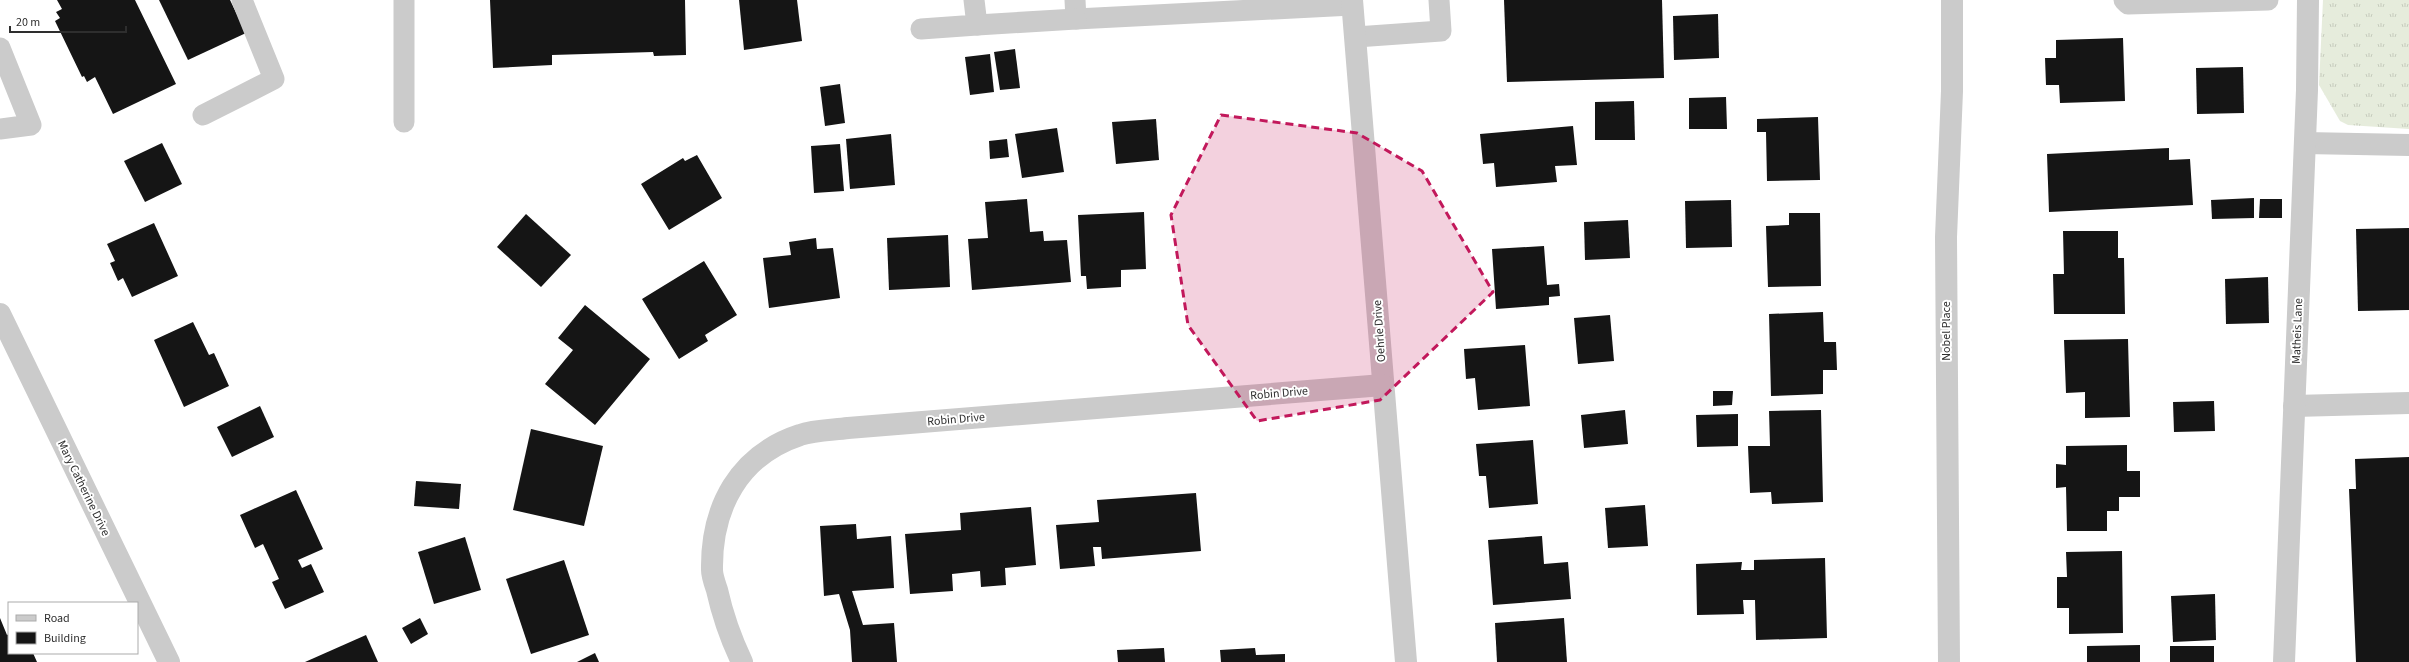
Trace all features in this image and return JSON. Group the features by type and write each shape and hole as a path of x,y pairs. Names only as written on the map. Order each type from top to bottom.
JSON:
{"street":[{"name":"Nobel Place","path":"1949,662 1946,237 1952,91 1952,0"},
{"name":"Matheis Lane","path":"2284,662 2305,143 2308,0"},
{"name":"Oehrle Drive","path":"1352,3 1406,662"},
{"path":"2305,143 2409,145"},
{"name":"Mary Catherine Drive","path":"0,314 169,662"},
{"name":"Robin Drive","path":"742,662 726,629 712,571 716,525 726,496 749,463 770,447 801,434 848,428 1383,385"},
{"path":"2294,406 2409,403"}],"lane":[{"path":"203,115 274,79 242,0"},
{"path":"404,0 404,122"},
{"path":"974,0 977,25"},
{"path":"1356,38 1441,31 1439,0"},
{"path":"2124,0 2128,4 2268,0"},
{"path":"921,29 977,25 1076,9 1352,3"},
{"path":"0,48 31,125 0,129"}],"highlighted area":[{"path":"1221,115 1357,133 1422,171 1493,292 1380,400 1257,421 1188,325 1171,215"}],"green space":[{"path":"2323,0 2409,0 2409,129 2348,125 2340,121 2319,85"}],"building":[{"path":"57,0 135,0 176,84 113,114 95,77 87,82 84,76 82,77 55,21 60,18 56,12 62,9"},
{"path":"159,0 230,0 246,33 188,60"},
{"path":"490,0 685,0 686,55 654,56 653,52 552,55 552,65 493,68"},
{"path":"739,0 797,0 802,41 744,50"},
{"path":"1504,0 1662,0 1664,78 1507,82"},
{"path":"1718,14 1719,58 1674,60 1673,16"},
{"path":"2123,38 2125,101 2060,103 2059,85 2046,85 2045,58 2056,58 2056,40"},
{"path":"1015,49 1020,88 1000,90 994,52"},
{"path":"990,54 994,92 970,95 965,57"},
{"path":"2243,67 2244,113 2197,114 2196,68"},
{"path":"840,84 845,123 825,126 820,87"},
{"path":"1726,97 1727,129 1689,129 1689,98"},
{"path":"1634,101 1635,140 1595,140 1595,102"},
{"path":"1818,117 1820,180 1767,181 1766,132 1757,132 1757,119"},
{"path":"1156,119 1159,160 1116,164 1112,122"},
{"path":"1573,126 1577,165 1555,166 1557,182 1496,187 1494,163 1483,164 1480,134"},
{"path":"1057,128 1064,172 1022,178 1015,134"},
{"path":"891,134 895,185 850,189 846,139"},
{"path":"1007,139 1009,157 990,159 989,141"},
{"path":"162,143 182,184 145,202 124,161"},
{"path":"840,144 844,191 814,193 811,146"},
{"path":"2169,148 2169,160 2190,159 2193,205 2049,212 2047,154"},
{"path":"697,155 722,198 669,230 641,184 683,158 685,161"},
{"path":"2254,198 2254,218 2212,219 2211,200"},
{"path":"1027,199 1030,232 1043,231 1044,241 1067,240 1071,282 972,290 968,239 988,238 985,202"},
{"path":"2260,199 2282,199 2282,218 2259,218"},
{"path":"1731,200 1732,247 1686,248 1685,201"},
{"path":"1144,212 1146,269 1121,270 1121,287 1087,289 1086,276 1081,276 1078,215"},
{"path":"1789,213 1820,213 1821,286 1768,287 1766,226 1789,225"},
{"path":"526,214 571,255 541,287 497,247"},
{"path":"1628,220 1630,258 1585,260 1584,222"},
{"path":"154,223 178,276 132,297 123,278 118,281 110,263 115,261 107,244"},
{"path":"2409,228 2409,310 2358,311 2356,229"},
{"path":"2063,231 2118,231 2118,258 2124,258 2125,314 2054,314 2053,274 2064,274"},
{"path":"948,235 950,287 889,290 887,238"},
{"path":"816,238 817,249 833,248 840,298 769,308 763,258 791,255 789,242"},
{"path":"1544,246 1547,285 1559,284 1560,296 1549,297 1549,305 1496,309 1492,249"},
{"path":"704,261 737,315 705,335 708,341 679,359 642,299"},
{"path":"2268,277 2269,323 2226,324 2225,279"},
{"path":"585,305 650,359 595,425 545,384 573,350 558,338"},
{"path":"1823,312 1824,342 1836,342 1837,370 1823,370 1823,394 1771,396 1769,314"},
{"path":"1610,315 1614,361 1578,364 1574,318"},
{"path":"193,322 209,355 214,353 229,386 184,407 154,340"},
{"path":"2128,339 2130,417 2085,418 2085,392 2066,393 2064,340"},
{"path":"1525,345 1530,406 1478,410 1475,378 1466,379 1464,349"},
{"path":"1713,391 1733,391 1732,405 1713,406"},
{"path":"2214,401 2215,431 2174,432 2173,402"},
{"path":"260,406 274,437 232,457 217,427"},
{"path":"1625,410 1628,444 1584,448 1581,415"},
{"path":"1821,410 1823,502 1772,504 1771,492 1750,493 1748,446 1770,446 1769,411"},
{"path":"1738,414 1738,446 1697,447 1696,415"},
{"path":"531,429 603,446 584,526 513,510"},
{"path":"1533,440 1538,504 1489,508 1486,476 1479,476 1476,444"},
{"path":"2127,445 2127,471 2140,471 2140,497 2119,497 2119,511 2107,511 2107,531 2067,531 2066,487 2056,488 2056,464 2066,465 2066,446"},
{"path":"2409,457 2409,662 2356,662 2349,489 2356,489 2355,459"},
{"path":"416,481 461,484 459,509 414,506"},
{"path":"296,490 323,549 298,560 302,568 311,564 324,592 285,609 272,582 279,579 263,544 255,548 240,515"},
{"path":"1196,493 1201,551 1102,559 1101,547 1093,547 1095,566 1060,569 1056,525 1099,522 1097,500"},
{"path":"1645,505 1648,546 1608,548 1605,508"},
{"path":"1031,507 1036,565 1005,568 1006,585 981,587 980,571 952,574 953,591 910,594 905,534 961,530 960,513"},
{"path":"856,524 857,539 891,536 894,588 852,591 863,625 894,623 897,662 852,662 850,630 839,594 824,596 820,526"},
{"path":"1542,536 1544,564 1568,562 1571,599 1493,605 1488,540"},
{"path":"465,537 481,590 434,604 418,552"},
{"path":"2122,551 2123,633 2069,634 2069,608 2057,608 2057,577 2067,577 2066,552"},
{"path":"1825,558 1827,638 1756,640 1755,600 1743,600 1744,614 1697,615 1696,564 1742,562 1741,570 1754,570 1754,560"},
{"path":"564,560 589,635 531,654 506,579"},
{"path":"2215,594 2216,640 2173,642 2171,596"},
{"path":"0,618 8,634 8,654 33,654 37,662 0,662"},
{"path":"420,618 428,634 411,644 402,628"},
{"path":"1564,618 1567,662 1497,662 1495,623"},
{"path":"366,635 378,662 305,662"},
{"path":"2140,645 2140,662 2087,662 2087,646"},
{"path":"2170,646 2214,646 2214,662 2170,662"},
{"path":"1164,648 1165,662 1118,662 1117,650"},
{"path":"1255,648 1256,655 1285,654 1285,662 1221,662 1220,650"},
{"path":"595,653 599,662 577,662"}]}
